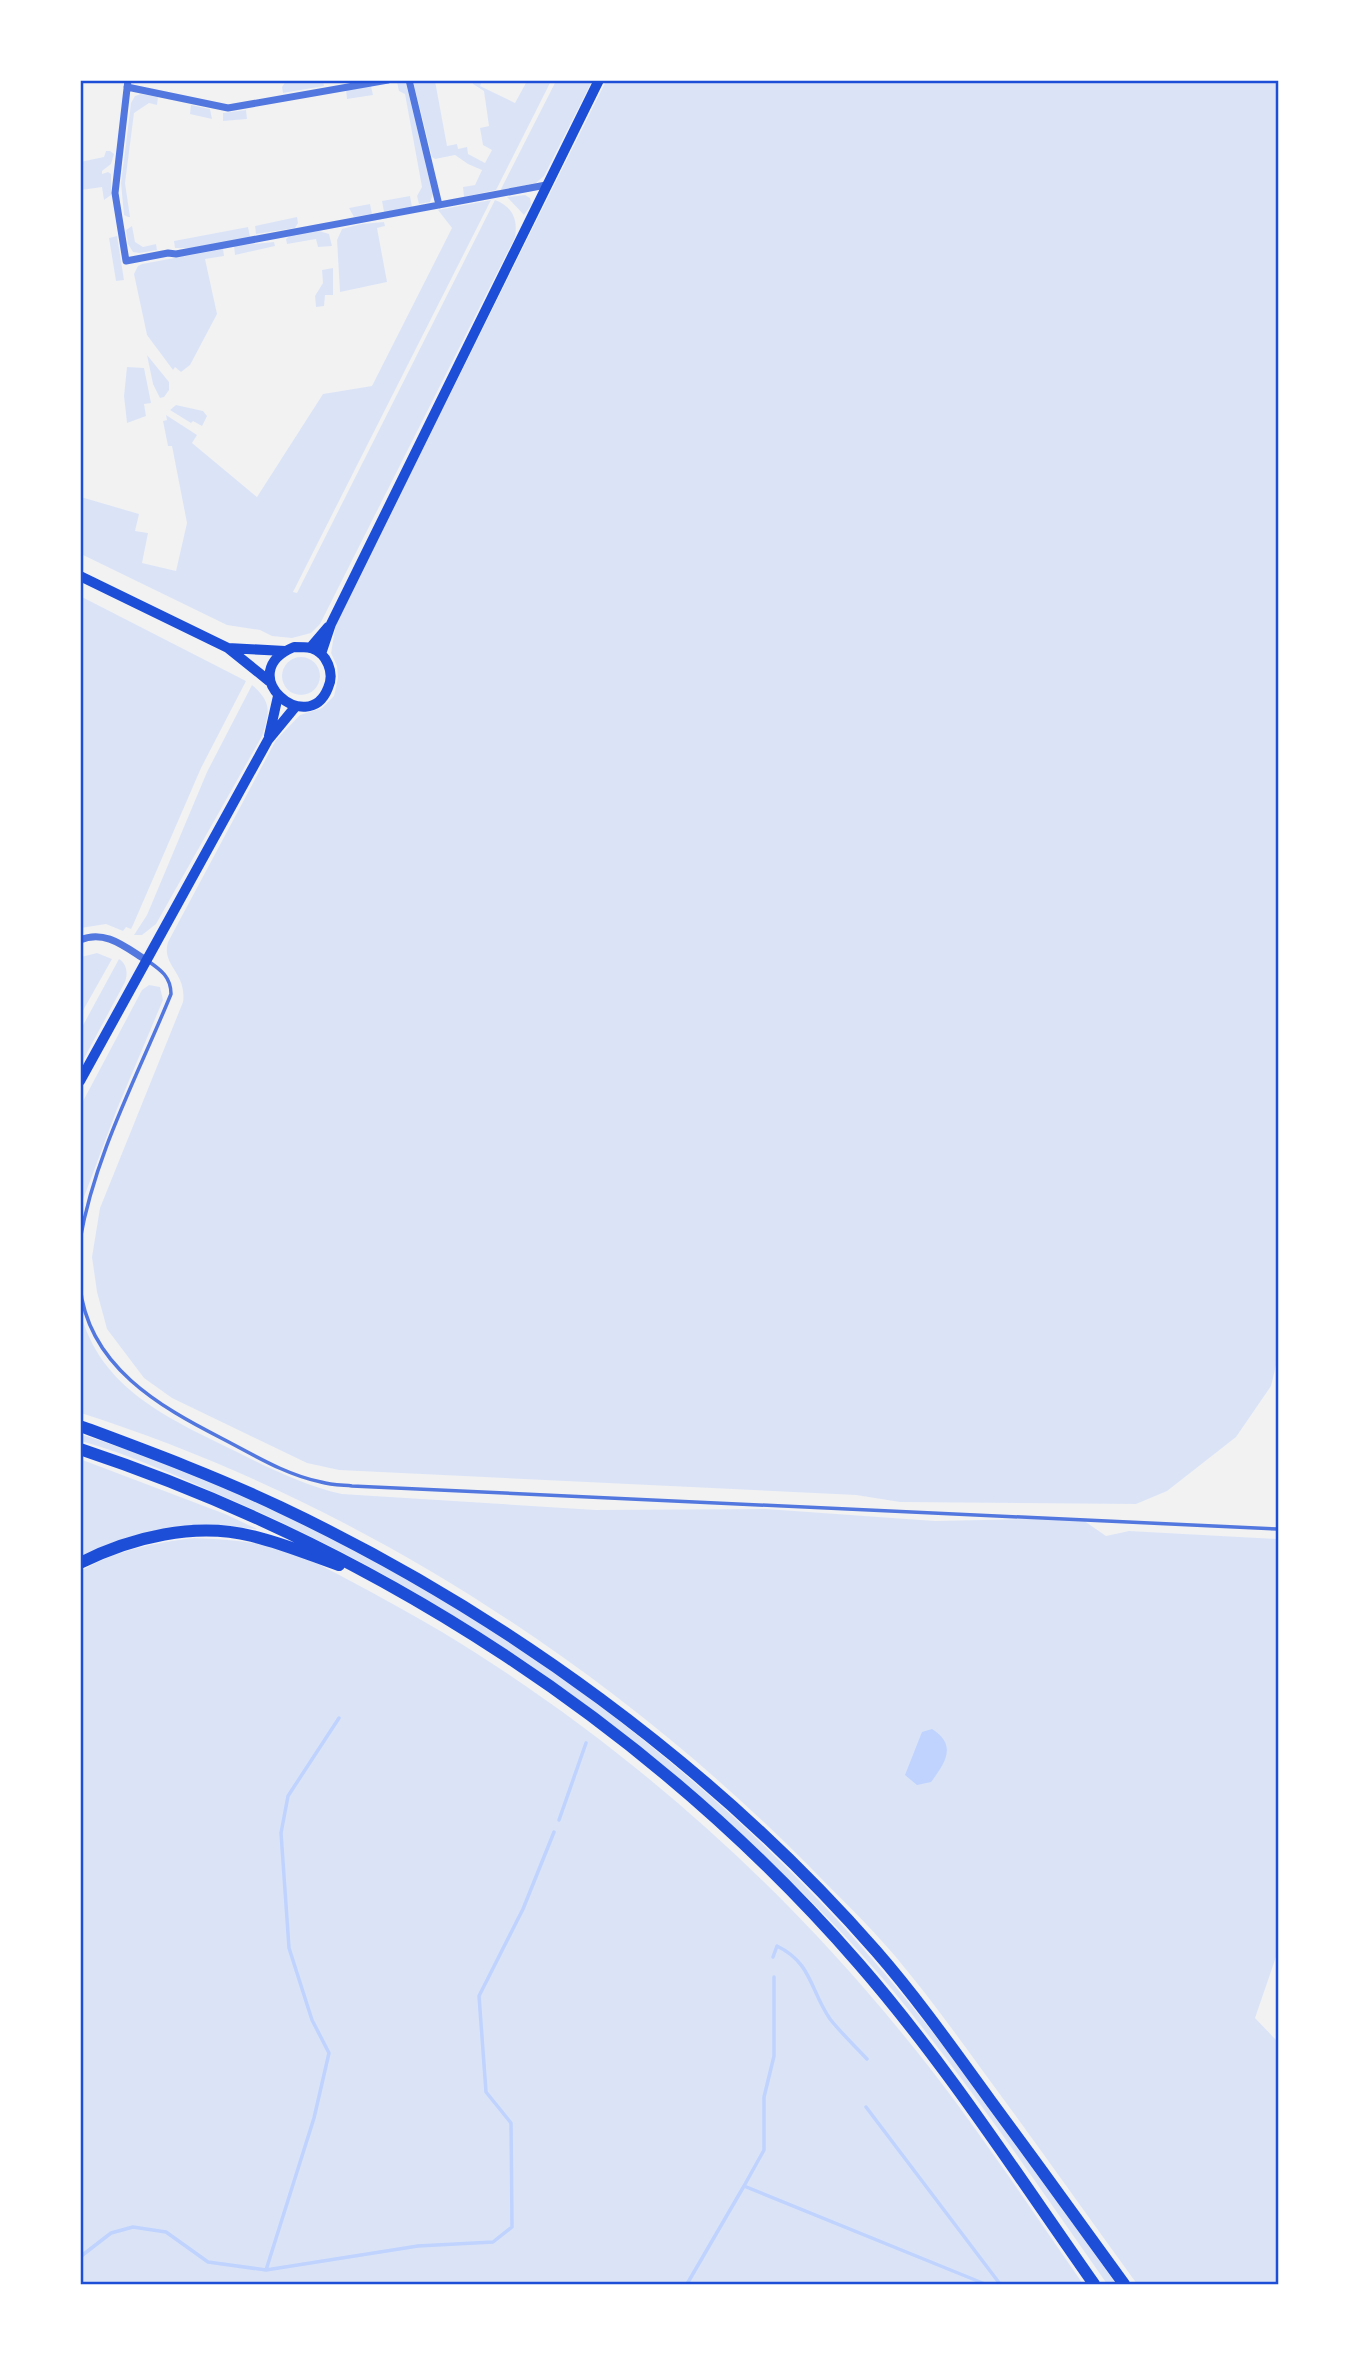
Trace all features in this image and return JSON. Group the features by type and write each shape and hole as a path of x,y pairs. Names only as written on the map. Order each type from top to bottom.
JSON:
{"highway":[{"path":"80,1426 232,1485 319,1525 397,1566 541,1657 606,1703 668,1753 789,1860 876,1950 935,2023 1124,2284"},
{"path":"80,1449 215,1499 312,1544 440,1614 531,1673 593,1718 716,1820 776,1877 858,1963 913,2030 998,2145 1094,2284"},
{"path":"80,1563 133,1542 165,1534 221,1531 250,1535 286,1545 388,1584"}],"main road":[{"path":"321,654 331,624 598,80"},
{"path":"80,576 228,648 269,681 286,703 296,706 316,703 328,689 330,670 321,654 310,648 294,647 277,658 269,681"},
{"path":"310,648 331,624"},
{"path":"228,648 285,651"},
{"path":"268,740 278,696"},
{"path":"80,1081 268,740 296,706"}],"street":[{"path":"387,80 228,108 128,84 115,193 126,261 546,185"},
{"path":"409,80 439,205"},
{"path":"80,940 91,935 100,935 146,960"}],"lane":[{"path":"80,1240 86,1206 114,1128 171,994 171,986 166,976 146,960"},
{"path":"80,1286 88,1317 103,1348 135,1387 176,1415 219,1438 276,1467 320,1482 352,1486 1279,1529"}],"shaded area":[{"path":"286,81 323,81 324,86 283,93 282,87"},
{"path":"413,81 435,81 447,146 457,144 458,149 467,147 468,154 485,163 492,150 483,145 480,128 489,126 484,91 472,81 482,81 480,86 515,103 527,81 551,81 496,190 464,197 463,187 475,185 482,170 455,155 435,159 432,157"},
{"path":"556,81 592,81 544,176 536,183 500,191"},
{"path":"606,81 1278,81 1278,1357 1271,1386 1236,1437 1167,1491 1136,1504 900,1502 856,1495 339,1470 307,1463 172,1398 144,1378 107,1329 97,1292 92,1257 100,1208 183,1002 181,983 168,957 168,942 276,740 300,715 322,708 334,696 338,678 337,666 331,653 336,623"},
{"path":"397,82 406,83 433,194 430,202 419,204 417,196 422,187 405,94 399,91"},
{"path":"371,86 373,95 347,99 346,90"},
{"path":"141,94 158,97 157,105 149,103 134,113 125,183 128,217 124,215 121,183 131,103 135,96"},
{"path":"191,105 210,109 212,119 190,114"},
{"path":"246,110 247,119 223,121 223,113"},
{"path":"106,151 114,154 111,164 102,171 102,174 111,174 111,195 104,200 102,187 81,190 80,162 104,157"},
{"path":"525,195 530,198 531,205 524,215 507,197"},
{"path":"410,196 412,207 384,212 382,201"},
{"path":"491,200 293,592 297,593 495,200 506,206 513,215 515,237 320,624 311,633 292,638 227,625 81,554 81,497 139,514 135,531 148,533 142,563 176,571 187,523 172,446 168,446 163,421 167,420 166,415 197,435 192,443 257,497 323,394 372,386 452,228 438,210"},
{"path":"370,204 372,214 354,217 349,208"},
{"path":"297,217 295,228 256,234 255,226"},
{"path":"384,222 385,226 377,228 387,282 340,292 337,240 342,229"},
{"path":"132,226 135,242 143,247 156,244 157,250 133,252 128,244 126,230"},
{"path":"248,227 250,237 190,248 175,248 174,241"},
{"path":"319,231 329,234 332,246 318,247 316,239 287,244 286,239 291,235"},
{"path":"117,236 124,280 116,281 109,238"},
{"path":"274,242 275,246 235,255 234,246"},
{"path":"223,249 224,256 205,259 217,314 190,365 181,372 175,367 173,370 147,335 134,274 142,264"},
{"path":"333,268 333,295 325,295 324,306 316,307 315,296 323,283 322,270"},
{"path":"147,355 169,382 169,390 164,397 160,398 153,384"},
{"path":"127,367 144,368 151,403 144,404 146,416 127,423 124,396"},
{"path":"176,405 203,411 207,416 202,426 193,421 191,423 170,410"},
{"path":"80,596 246,681 201,768 133,925 131,929 126,927 123,931 106,924 81,928"},
{"path":"301,657 314,663 320,676 314,689 301,695 288,689 282,676 288,663"},
{"path":"252,685 263,697 268,708 262,736 156,924 142,935 134,935 147,915 207,772"},
{"path":"97,953 112,959 81,1014 81,957"},
{"path":"119,959 126,969 125,982 81,1064 81,1029"},
{"path":"149,985 160,987 163,1000 117,1109 81,1205 81,1105 142,990"},
{"path":"80,1311 90,1338 103,1361 120,1381 161,1413 300,1481 342,1494 596,1510 766,1509 935,1521 1080,1518 1106,1536 1129,1531 1278,1539 1278,1951 1255,2018 1278,2042 1278,2284 1137,2284 907,1970 808,1865 730,1791 648,1721 561,1656 471,1596 378,1541 281,1492 182,1449 81,1413"},
{"path":"80,1434 181,1470 279,1512 376,1561 469,1616 559,1676 645,1741 726,1810 847,1930 968,2078 1116,2284 1107,2284 974,2096 872,1966 774,1865 675,1775 554,1682 490,1639 359,1561 203,1487 151,1465 81,1441"},
{"path":"80,1459 225,1514 257,1529 210,1526 167,1529 125,1539 81,1556"},
{"path":"194,1538 247,1542 287,1551 393,1604 507,1673 630,1763 689,1812 799,1918 901,2032 972,2124 1083,2284 81,2284 81,1571 136,1548"}],"water":[{"path":"932,1729 944,1741 946,1754 941,1768 931,1782 917,1785 905,1775 922,1732"}],"waterway":[{"path":"80,2257 111,2233 133,2227 166,2232 208,2262 266,2270 314,2118 329,2053 312,2020 289,1948 281,1833 288,1796 339,1718"},
{"path":"559,1820 586,1743"},
{"path":"266,2270 418,2246 493,2242 512,2227 511,2123 486,2092 479,1996 523,1909 554,1832"},
{"path":"773,1957 777,1946 797,1961 804,1969 830,2019 867,2059"},
{"path":"744,2186 764,2150 764,2097 774,2056 774,1977"},
{"path":"866,2107 1000,2284"},
{"path":"687,2284 744,2186 985,2284"}]}
